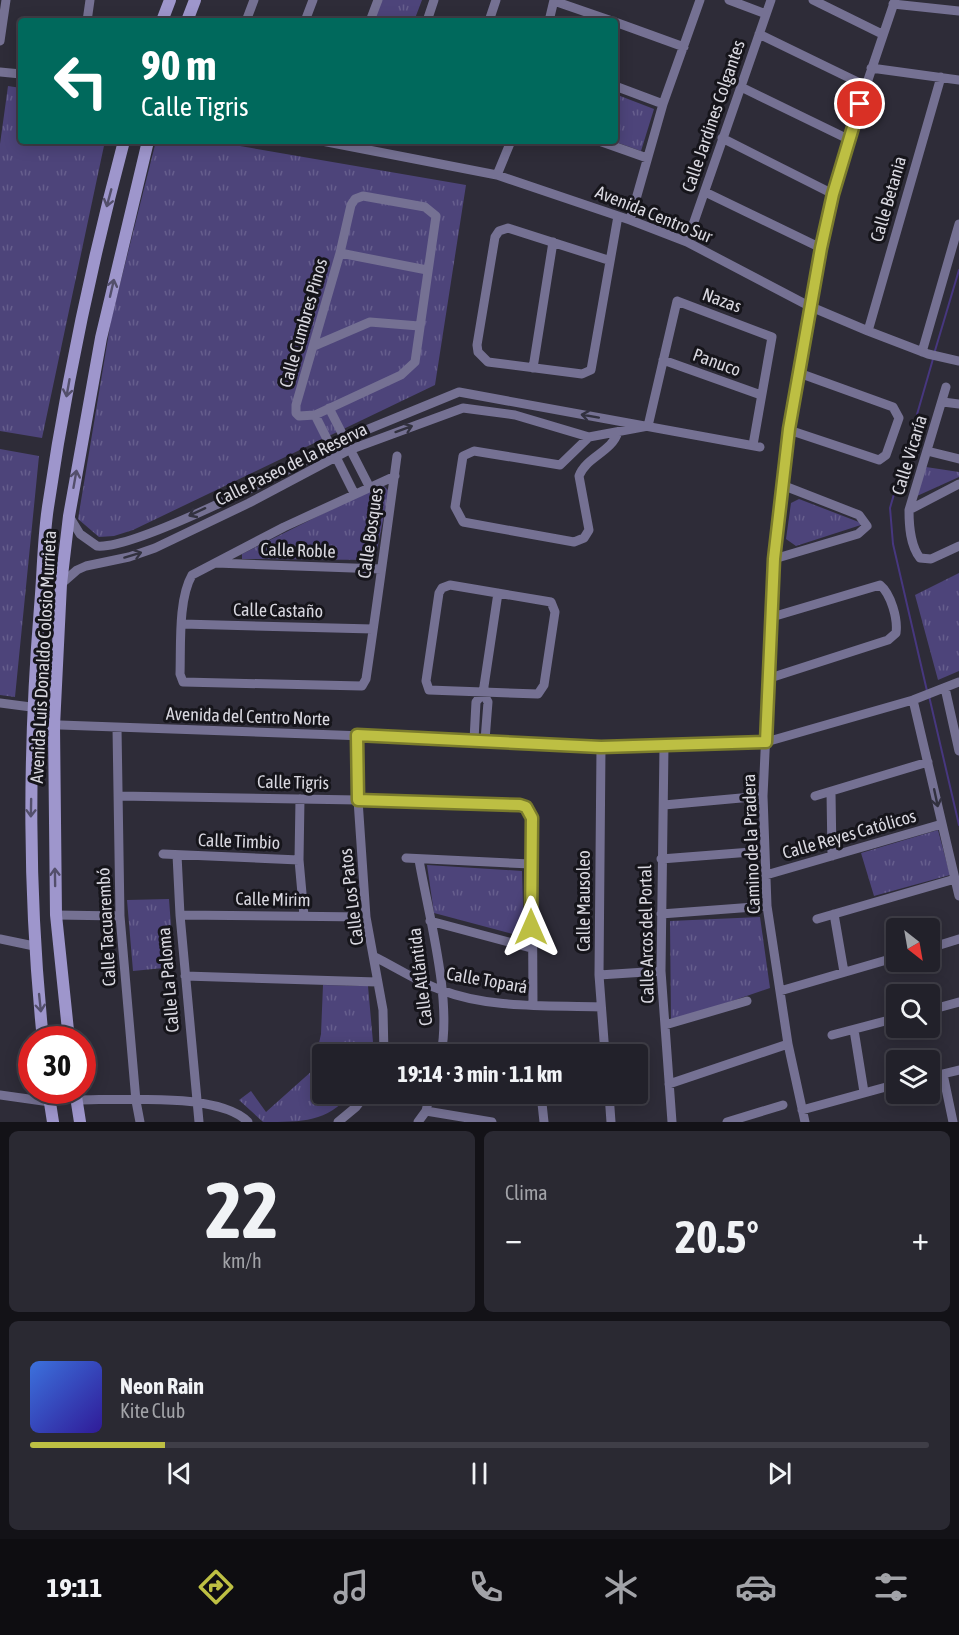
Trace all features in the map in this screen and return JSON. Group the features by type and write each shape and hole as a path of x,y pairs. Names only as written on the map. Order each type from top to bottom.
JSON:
{"main road":[{"path":"163,18 170,0"},
{"path":"189,18 195,0"},
{"name":"Avenida Luis Donaldo Colosio Murrieta","path":"42,1026 34,946 30,820 32,708 47,510 79,332 123,144"},
{"name":"Avenida Luis Donaldo Colosio Murrieta","path":"68,1026 56,915 54,710 61,584 69,516 101,338 147,144"},
{"path":"50,1104 53,1122"},
{"path":"77,1104 80,1122"}],"street":[{"path":"0,41 6,0"},
{"path":"87,18 90,0"},
{"path":"247,18 254,0"},
{"path":"306,18 314,0"},
{"path":"371,18 378,0"},
{"path":"428,18 434,0"},
{"path":"490,18 496,0"},
{"path":"550,18 554,0 602,18"},
{"path":"630,220 663,104 700,0"},
{"path":"729,0 766,14"},
{"name":"Calle Jardines Colgantes","path":"687,242 771,0"},
{"path":"813,0 882,34"},
{"path":"894,2 959,11"},
{"name":"Camino de la Pradera","path":"805,1122 788,1044 767,906 763,796 774,559 789,429 821,248 848,139 894,2"},
{"path":"618,24 684,47"},
{"path":"759,34 866,86"},
{"path":"871,68 959,80"},
{"path":"0,72 18,74"},
{"name":"Calle Betania","path":"868,331 941,77"},
{"path":"618,87 663,104"},
{"path":"741,87 848,139"},
{"path":"722,138 833,194"},
{"name":"Avenida Centro Sur","path":"337,144 497,175 630,220 687,242 809,306 925,353 959,361"},
{"path":"497,175 510,144"},
{"path":"607,144 647,158"},
{"path":"705,192 821,248"},
{"name":"Calle Cumbres Pinos","path":"358,197 425,207 436,216 427,270 416,362 410,369 315,415 303,417 296,413 351,205 358,197"},
{"path":"608,260 508,228 499,231 495,237 477,345 478,352 488,362 582,374 591,370 608,260 618,216"},
{"path":"925,353 959,224"},
{"path":"533,368 553,242"},
{"path":"340,253 427,270"},
{"name":"Nazas","path":"648,426 677,301 772,337 761,395 757,446"},
{"path":"314,346 370,322 419,326"},
{"name":"Panuco","path":"663,360 761,395"},
{"path":"789,429 879,460 886,455 899,418 893,407 799,373"},
{"name":"Calle Vicaría","path":"946,387 909,510 909,525 920,558 931,559 959,546"},
{"name":"Calle Paseo de la Reserva","path":"354,435 459,392 757,446"},
{"path":"943,402 959,404"},
{"path":"329,408 369,486"},
{"name":"Calle Paseo de la Reserva","path":"61,584 76,570 155,548 349,450 463,408 515,415 589,437 648,426"},
{"path":"315,415 354,493"},
{"path":"589,437 560,465 474,451 468,453 463,456 454,507 457,515 463,522 574,542 584,538 589,530 579,476 582,468 615,441 618,432"},
{"name":"Calle Paseo de la Reserva","path":"105,547 149,534 344,440"},
{"path":"927,451 959,459"},
{"path":"395,476 397,456"},
{"name":"Calle Bosques","path":"395,476 364,683 358,687 346,687 187,683 180,674 182,624 187,583 200,568 354,493 395,476"},
{"path":"909,510 959,484"},
{"path":"774,559 858,534 867,525 859,515 782,485"},
{"path":"69,516 88,541 105,547 103,563"},
{"name":"Calle Roble","path":"213,563 381,569"},
{"path":"450,585 498,593 546,600 554,607 542,690 533,695 434,692 426,686 439,593 442,588 450,585"},
{"path":"770,678 888,640 896,633 897,627 888,595 880,585 772,617"},
{"path":"474,740 476,702 483,693 498,593"},
{"name":"Calle Castaño","path":"182,624 373,629"},
{"name":"Avenida del Centro Norte","path":"32,724 485,740 601,747 766,742 917,699 959,682"},
{"path":"941,689 959,751"},
{"path":"483,693 488,702 485,740"},
{"path":"917,699 928,762 959,896"},
{"path":"0,703 54,710"},
{"name":"Calle Tacuarembó","path":"117,728 120,916 135,1101 140,1122"},
{"name":"Calle Los Patos","path":"357,735 358,800 366,917 375,957 385,1031 384,1044"},
{"name":"Calle Arcos del Portal","path":"664,746 661,971 672,1122"},
{"name":"Calle Mausoleo","path":"601,747 600,1007 604,1044"},
{"path":"815,796 928,762"},
{"path":"831,792 832,856"},
{"name":"Calle Tigris","path":"118,796 520,805 526,807 532,818 531,864"},
{"path":"664,805 763,796"},
{"path":"300,799 299,860 304,916"},
{"name":"Calle Reyes Católicos","path":"766,875 942,824"},
{"path":"661,859 765,851"},
{"name":"Calle Timbio","path":"163,854 299,860"},
{"name":"Calle La Paloma","path":"177,855 195,1103 199,1122"},
{"path":"406,858 531,864 533,1005"},
{"name":"Calle Atlántida","path":"419,860 441,990 444,1023 443,1044"},
{"path":"817,919 955,879"},
{"path":"661,914 767,906"},
{"path":"834,914 844,972"},
{"path":"56,915 120,916"},
{"name":"Calle Mirim","path":"180,915 366,917"},
{"path":"430,921 531,948"},
{"path":"0,939 34,946"},
{"path":"940,945 959,939"},
{"name":"Calle Topará","path":"375,957 441,990 503,1003 600,1007"},
{"path":"780,991 886,960"},
{"path":"600,975 661,971"},
{"path":"185,976 377,982"},
{"path":"665,1025 747,1000"},
{"path":"940,1007 959,1002"},
{"path":"832,1035 886,1021"},
{"path":"854,1030 864,1092"},
{"path":"669,1084 788,1044"},
{"path":"940,1075 959,1070"},
{"path":"943,1074 953,1122"},
{"path":"802,1110 886,1087"},
{"path":"0,1095 18,1095"},
{"path":"96,1097 224,1106 248,1122"},
{"path":"338,1122 358,1104"},
{"path":"418,1122 426,1111 428,1104"},
{"path":"542,1104 544,1122"},
{"path":"610,1104 611,1122"},
{"path":"727,1122 783,1105"},
{"path":"426,1111 486,1122"}],"green space":[{"path":"381,0 422,0 415,18 374,18"},
{"path":"8,86 18,88 18,144 104,144 42,438 0,431 0,144"},
{"path":"618,95 654,109 641,151 618,143"},
{"path":"155,144 228,144 466,185 435,385 133,530 114,536 99,537 78,519 111,320"},
{"path":"0,449 39,456 15,697 0,695"},
{"path":"926,467 959,472 959,477 917,496"},
{"path":"382,484 389,491 375,560 242,559 242,554"},
{"path":"799,499 864,524 796,546 786,539 791,503"},
{"path":"959,573 959,671 938,680 915,595"},
{"path":"938,830 950,875 874,896 861,853"},
{"path":"427,865 522,871 524,937 434,913"},
{"path":"169,899 174,967 133,971 127,900"},
{"path":"760,917 770,988 671,1022 670,921"},
{"path":"323,985 368,986 372,1044 319,1044"},
{"path":"312,1071 312,1104 341,1104 323,1115 302,1121 263,1122 239,1100 251,1091 266,1112"}],"waterway":[{"path":"934,354 959,270"},
{"path":"927,691 893,544 890,508 933,359"},
{"path":"929,696 959,825"}],"route":[{"path":"531,927 532,818 530,811 520,805 358,800 357,735 601,747 766,742 774,559 789,429 821,248 833,194 860,104"}]}
